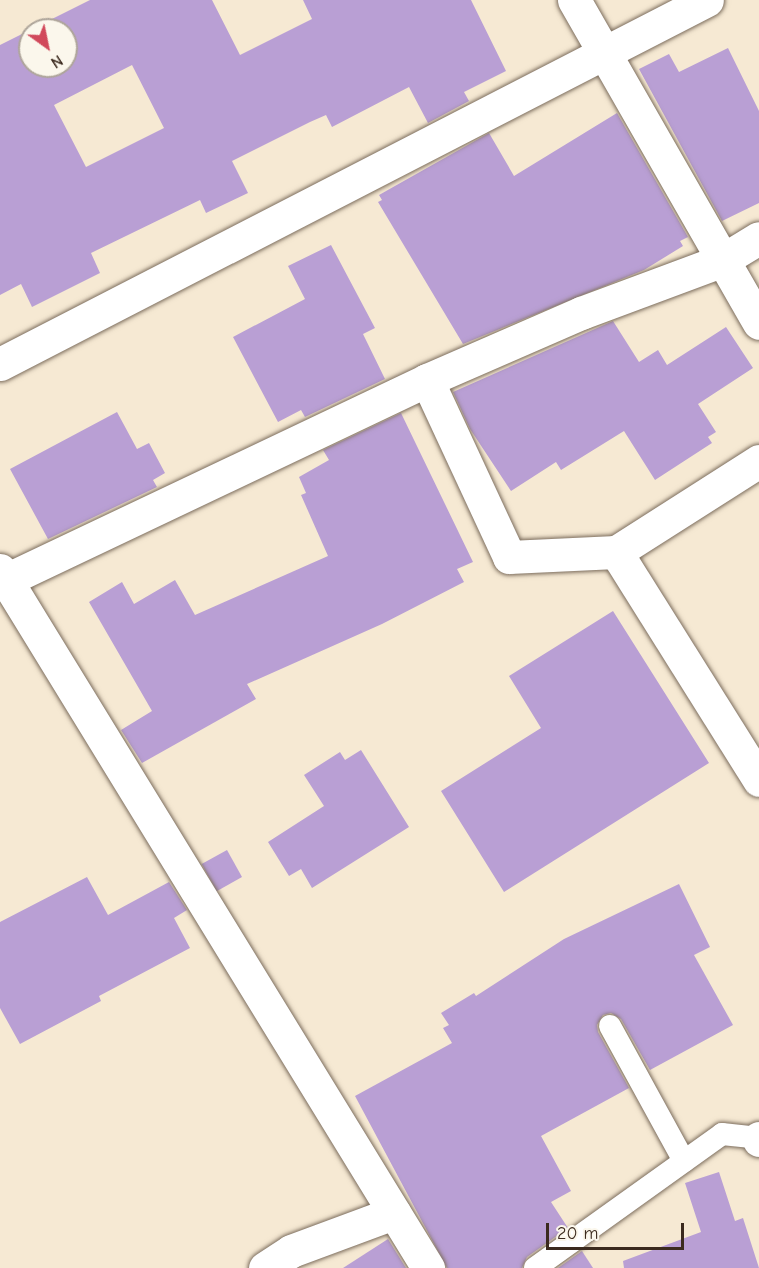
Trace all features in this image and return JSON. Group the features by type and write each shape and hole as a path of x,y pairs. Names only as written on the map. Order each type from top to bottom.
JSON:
{"street":[{"path":"574,0 721,261 759,323"},
{"path":"0,364 707,0"},
{"path":"428,1268 3,575 428,380 581,313 721,261 759,238"},
{"path":"428,380 509,557 615,552 759,460"},
{"path":"615,552 759,780"},
{"path":"265,1268 291,1251 394,1213"}],"lane":[{"path":"610,1026 684,1161"},
{"path":"535,1268 722,1134 759,1139"}],"building":[{"path":"90,0 212,0 240,55 312,19 303,0 471,0 506,71 464,92 469,101 428,123 409,87 332,127 326,115 232,161 248,193 206,213 200,200 91,253 100,273 32,307 21,284 0,295 0,45 18,36 18,78 78,78 78,18 54,18","holes":["132,65 164,128 86,167 54,105"]},
{"path":"728,48 759,111 759,203 722,221 639,69 669,54 679,72"},
{"path":"617,113 688,237 680,241 683,246 644,270 463,344 378,202 382,200 379,195 489,133 514,176"},
{"path":"331,245 375,328 363,334 385,379 305,417 301,410 278,422 233,337 305,299 288,266"},
{"path":"613,321 639,362 658,350 667,365 726,327 753,368 698,404 716,432 708,437 712,443 655,480 624,431 561,470 556,462 511,491 470,429 453,392"},
{"path":"117,412 137,449 149,443 165,473 153,480 157,487 48,539 10,469"},
{"path":"401,413 473,562 457,569 464,582 382,624 247,684 256,699 142,763 121,730 152,711 89,602 122,582 134,604 175,580 195,615 328,556 301,495 306,493 299,477 329,460 323,450"},
{"path":"613,611 709,763 504,892 441,791 541,728 509,676"},
{"path":"361,750 409,827 312,888 301,869 289,876 268,842 324,806 304,775 340,752 345,760"},
{"path":"227,850 242,877 217,891 202,864"},
{"path":"87,877 108,915 169,882 187,910 174,918 190,948 99,996 101,1001 20,1044 0,1008 0,922"},
{"path":"679,884 710,947 694,955 733,1025 650,1070 621,1019 611,1013 603,1015 597,1025 598,1032 629,1088 541,1136 571,1191 551,1202 568,1228 527,1257 522,1268 447,1268 355,1096 452,1043 443,1028 449,1025 441,1013 474,993 476,996 564,939"},
{"path":"719,1172 735,1221 743,1218 759,1268 624,1268 623,1261 701,1232 685,1183"},
{"path":"388,1239 406,1268 343,1268"},
{"path":"582,1251 593,1268 558,1268"}]}
